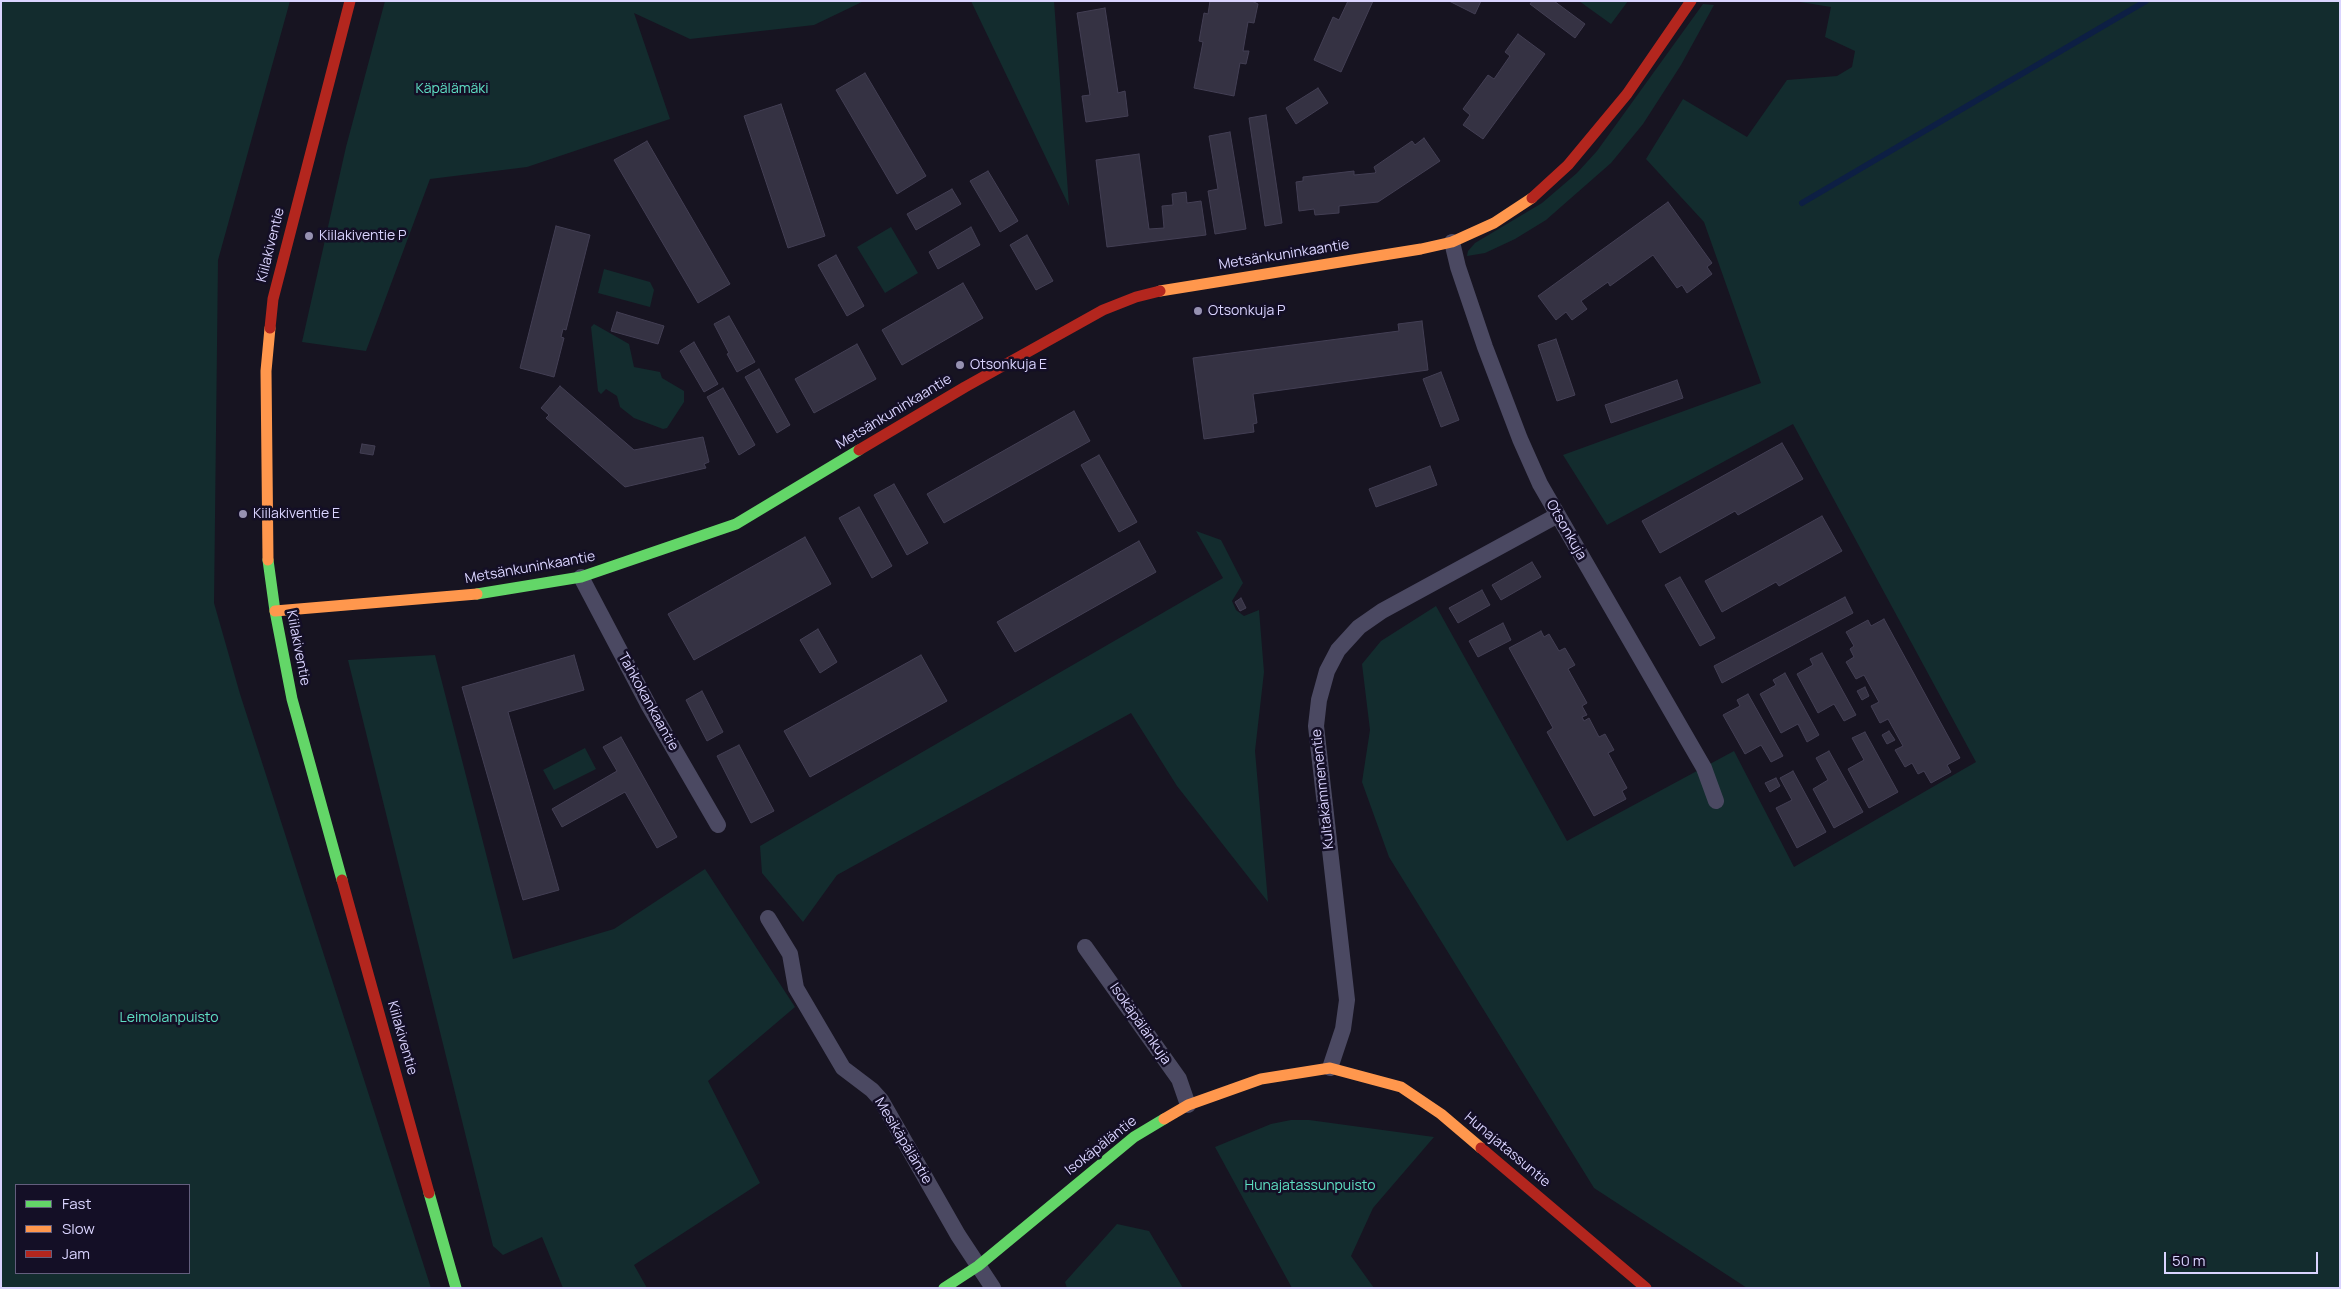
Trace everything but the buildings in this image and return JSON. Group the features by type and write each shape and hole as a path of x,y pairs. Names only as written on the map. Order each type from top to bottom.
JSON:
{"street":[{"name":"Kiilakiventie","path":"350,1 273,299 266,371 268,557 292,699 456,1288"},
{"name":"Metsänkuninkaantie","path":"276,611 493,593 581,577 615,567 736,524 965,387 1103,310 1136,297 1172,288 1422,249 1452,242 1494,223 1529,200 1568,166 1627,94 1691,1"},
{"name":"Otsonkuja","path":"1452,242 1479,329 1520,439 1540,484 1704,768 1716,801"},
{"name":"Kultakämmenentie","path":"1330,1068 1343,1029 1347,1000 1316,726 1319,700 1327,671 1338,650 1359,627 1382,611 1558,515"},
{"name":"Tahkokankaantie","path":"581,577 649,706 718,826"},
{"name":"Mesikäpäläntie","path":"768,918 790,954 796,988 843,1068 872,1090 880,1100 958,1235 993,1288"},
{"name":"Isokäpälänkuja","path":"1085,947 1179,1079 1188,1105"},
{"name":"Isokäpäläntie","path":"944,1288 978,1266 1134,1137 1188,1105 1261,1079 1330,1068"},
{"name":"Hunajatassuntie","path":"1330,1068 1401,1087 1440,1114 1646,1288"}],"green space":[{"name":"Leimolanpuisto","path":"1,1 290,1 218,260 214,603 240,694 431,1288 1,1288"},
{"name":"Käpälämäki","path":"385,1 864,1 814,25 690,39 634,13 670,119 527,167 430,179 366,351 302,342 346,147"},
{"path":"971,1 1054,1 1069,206"},
{"path":"1579,1 1628,1 1611,24"},
{"path":"1794,1 2340,1 2340,1288 1747,1288 1594,1188 1389,857 1362,782 1370,730 1362,664 1381,641 1436,606 1567,841 1734,751 1794,867 1976,762 1793,424 1607,525 1563,455 1761,383 1704,222 1646,159 1683,99 1747,137 1787,80 1837,76 1852,67 1855,51 1825,37 1831,7"},
{"path":"1703,4 1714,5 1681,65 1643,124 1611,163 1546,220 1515,239 1485,253 1467,256 1468,251 1475,243 1542,203 1577,173 1597,151"},
{"path":"891,227 918,273 885,293 857,247"},
{"path":"604,269 650,282 654,290 650,307 598,293"},
{"path":"594,324 629,344 634,367 660,372 662,378 684,391 684,402 667,428 663,429 634,418 620,407 617,396 606,389 601,394 598,391 591,327"},
{"path":"1196,531 1221,540 1243,583 1232,601 1236,610 1244,616 1259,610 1264,672 1255,751 1268,902 1177,786 1131,713 837,875 803,922 762,873 760,846 1223,578"},
{"path":"435,655 513,959 614,929 705,869 795,1007 708,1081 760,1183 634,1265 647,1288 563,1288 542,1237 503,1255 493,1246 348,660"},
{"path":"585,748 596,769 554,790 543,770"},
{"name":"Hunajatassunpuisto","path":"1291,1120 1309,1120 1434,1137 1373,1208 1351,1256 1374,1288 1292,1288 1215,1147 1271,1124"},
{"path":"1117,1224 1149,1231 1183,1288 1067,1288 1065,1282"}],"waterway":[{"path":"1802,203 2146,1"}],"traffic: fast":[{"path":"477,594 581,577 736,524 859,450"},
{"path":"268,560 275,611 292,699 342,880"},
{"path":"944,1288 978,1266 1134,1137 1164,1119"},
{"path":"429,1193 456,1288"}],"traffic: slow":[{"path":"1160,291 1421,249 1452,242 1494,223 1532,198"},
{"path":"268,560 266,371 270,328"},
{"path":"275,611 477,594"},
{"path":"1164,1119 1188,1105 1261,1079 1330,1068 1401,1087 1441,1114 1481,1148"}],"traffic: jam":[{"path":"270,328 273,299 350,1"},
{"path":"1532,198 1568,165 1627,94 1691,1"},
{"path":"859,450 965,387 1103,310 1136,297 1160,291"},
{"path":"342,880 429,1193"},
{"path":"1481,1148 1646,1288"}],"place":[{"name":"Kiilakiventie P","path":"309,236"},
{"name":"Otsonkuja P","path":"1198,311"},
{"name":"Otsonkuja E","path":"960,365"},
{"name":"Kiilakiventie E","path":"243,514"}]}
